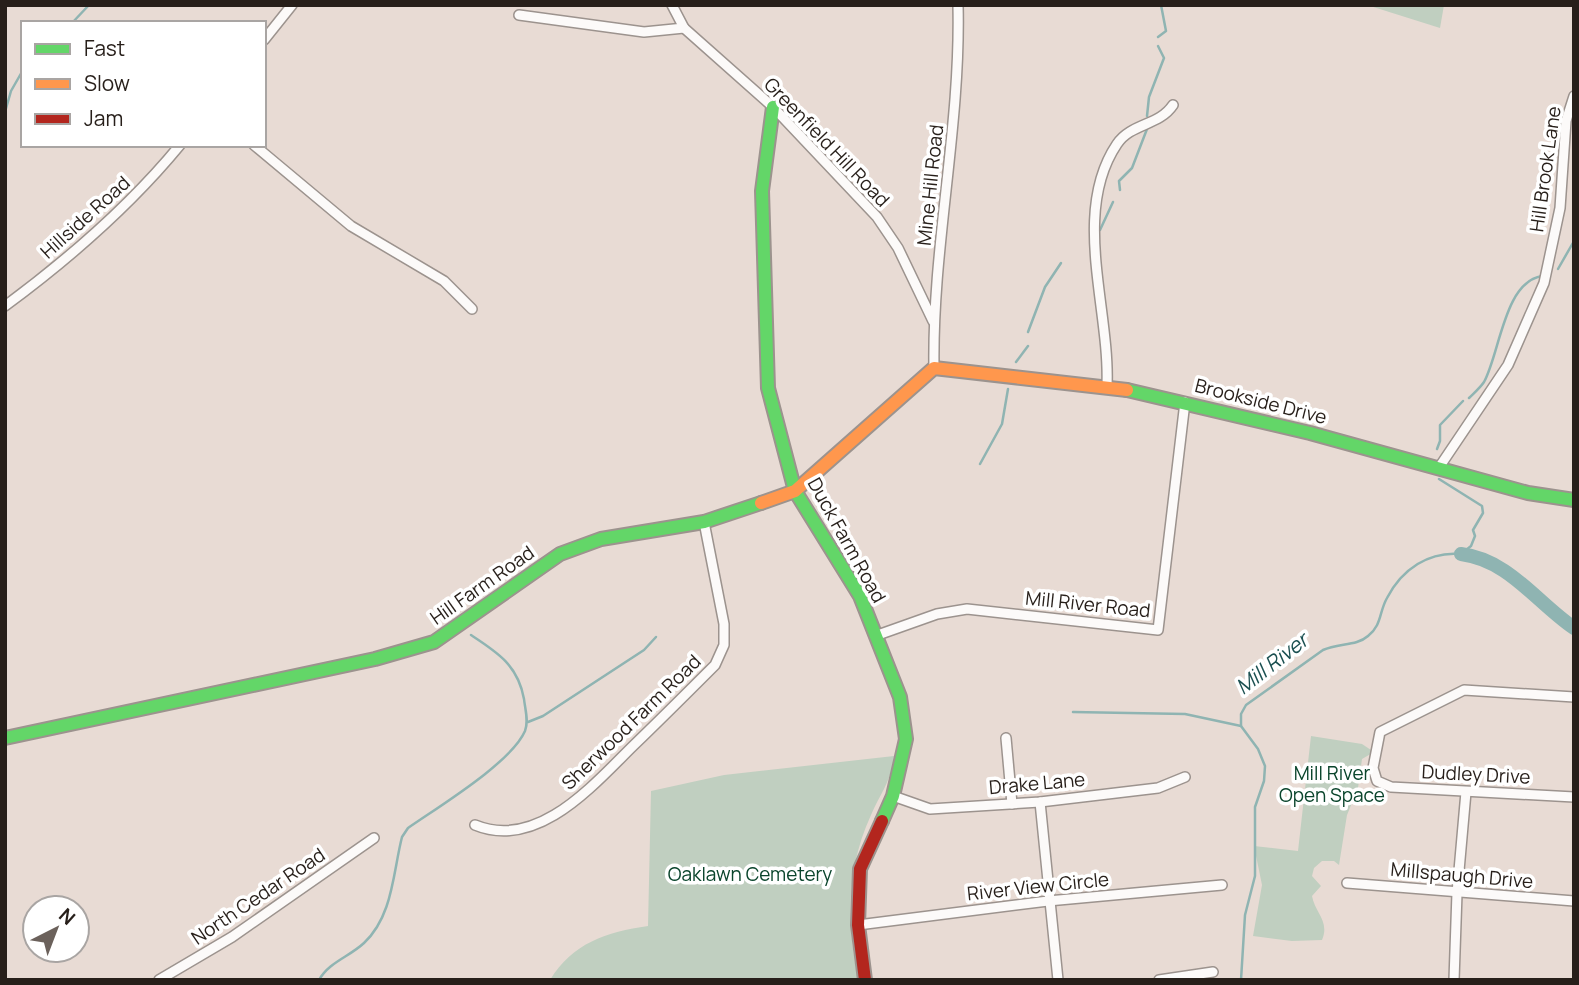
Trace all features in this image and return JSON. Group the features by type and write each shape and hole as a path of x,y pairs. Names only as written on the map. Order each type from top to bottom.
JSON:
{"main road":[{"name":"Duck Farm Road","path":"773,107 762,191 768,388 795,491 860,596 900,697 906,739 893,796 860,869 858,925 865,980"},
{"name":"Brookside Drive","path":"934,368 1107,385 1310,432 1528,493 1574,500"},
{"name":"Hill Farm Road","path":"5,738 375,659 423,645 458,627 560,554 601,539 704,522 795,491 934,368"}],"street":[{"path":"266,38 292,5"},
{"name":"Greenfield Hill Road","path":"672,5 684,28 773,107 877,217 898,248 933,321"},
{"name":"Mine Hill Road","path":"934,368 933,321 952,148 958,5"},
{"path":"519,15 644,32 684,28"},
{"name":"Hill Brook Lane","path":"1438,468 1508,365 1544,283 1560,208 1566,121 1574,96"},
{"path":"1107,385 1108,345 1096,264 1099,186 1104,166 1120,140 1133,129 1163,117 1173,105"},
{"name":"Hillside Road","path":"5,306 99,232 134,198 178,147"},
{"path":"256,147 351,226 444,281 472,309"},
{"path":"5,294 17,297"},
{"name":"Mill River Road","path":"876,636 937,614 967,609 1158,630 1185,402"},
{"name":"Sherwood Farm Road","path":"475,825 488,831 524,828 573,804 715,665 724,645 724,624 704,522"},
{"name":"Dudley Drive","path":"1574,697 1464,690 1380,732 1373,768 1377,781 1391,787 1574,797"},
{"path":"1006,738 1012,804"},
{"name":"Drake Lane","path":"893,796 930,809 1012,804 1158,788 1185,777"},
{"path":"1454,980 1465,792"},
{"path":"1040,802 1058,980"},
{"name":"North Cedar Road","path":"159,980 232,937 374,838"},
{"name":"Millspaugh Drive","path":"1347,883 1574,901"},
{"name":"River View Circle","path":"858,925 1048,901 1222,885"},
{"path":"1159,980 1213,972"}],"green space":[{"path":"1367,5 1444,5 1440,28"},
{"name":"Mill River Open Space","path":"1311,736 1362,744 1374,752 1362,759 1358,788 1347,815 1339,865 1334,861 1322,861 1314,868 1312,876 1321,886 1312,896 1323,922 1322,940 1292,941 1253,936 1262,885 1254,846 1298,851"},
{"name":"Oaklawn Cemetery","path":"894,756 888,780 863,835 853,876 852,938 858,980 550,980 569,957 592,941 648,926 651,791 724,775"}],"waterway":[{"path":"74,21 89,5"},
{"path":"1158,37 1166,31 1161,5"},
{"path":"1147,116 1149,97 1164,58 1158,46"},
{"path":"5,112 11,91 21,74"},
{"path":"1120,190 1119,181 1132,168 1147,129"},
{"path":"1100,230 1113,202"},
{"path":"1558,269 1574,241"},
{"path":"1028,332 1045,287 1061,263"},
{"path":"1469,398 1484,382 1505,320 1519,291 1529,281 1542,276"},
{"path":"1016,362 1028,346"},
{"path":"980,464 1002,424 1008,389"},
{"path":"1437,449 1440,425 1463,401"},
{"name":"Mill River","path":"1241,980 1245,915 1255,876 1255,807 1264,781 1265,766 1258,749 1241,726 1241,714 1246,705 1323,650 1364,639 1373,632 1393,588 1400,578 1418,564 1438,556 1461,554 1471,546 1475,536 1473,530 1483,513 1482,506 1439,479"},
{"name":"Mill River","path":"1461,554 1494,564 1508,573 1574,628"},
{"path":"319,980 328,969 358,948 374,932 391,893 402,837 408,828 490,770 505,757 525,731 526,711 517,677 498,654 471,635"},
{"path":"528,722 543,716 644,650 656,637"},
{"path":"1073,712 1185,714 1241,726"}],"traffic: fast":[{"path":"773,107 762,191 768,388 795,491 860,596 900,697 906,739 893,796 882,821"},
{"path":"1127,390 1310,433 1528,493 1574,500"},
{"path":"5,738 375,659 434,642 560,554 601,539 704,522 761,503"}],"traffic: slow":[{"path":"761,503 795,491 934,368 1127,390"}],"traffic: jam":[{"path":"865,980 858,925 860,869 882,821"}]}
